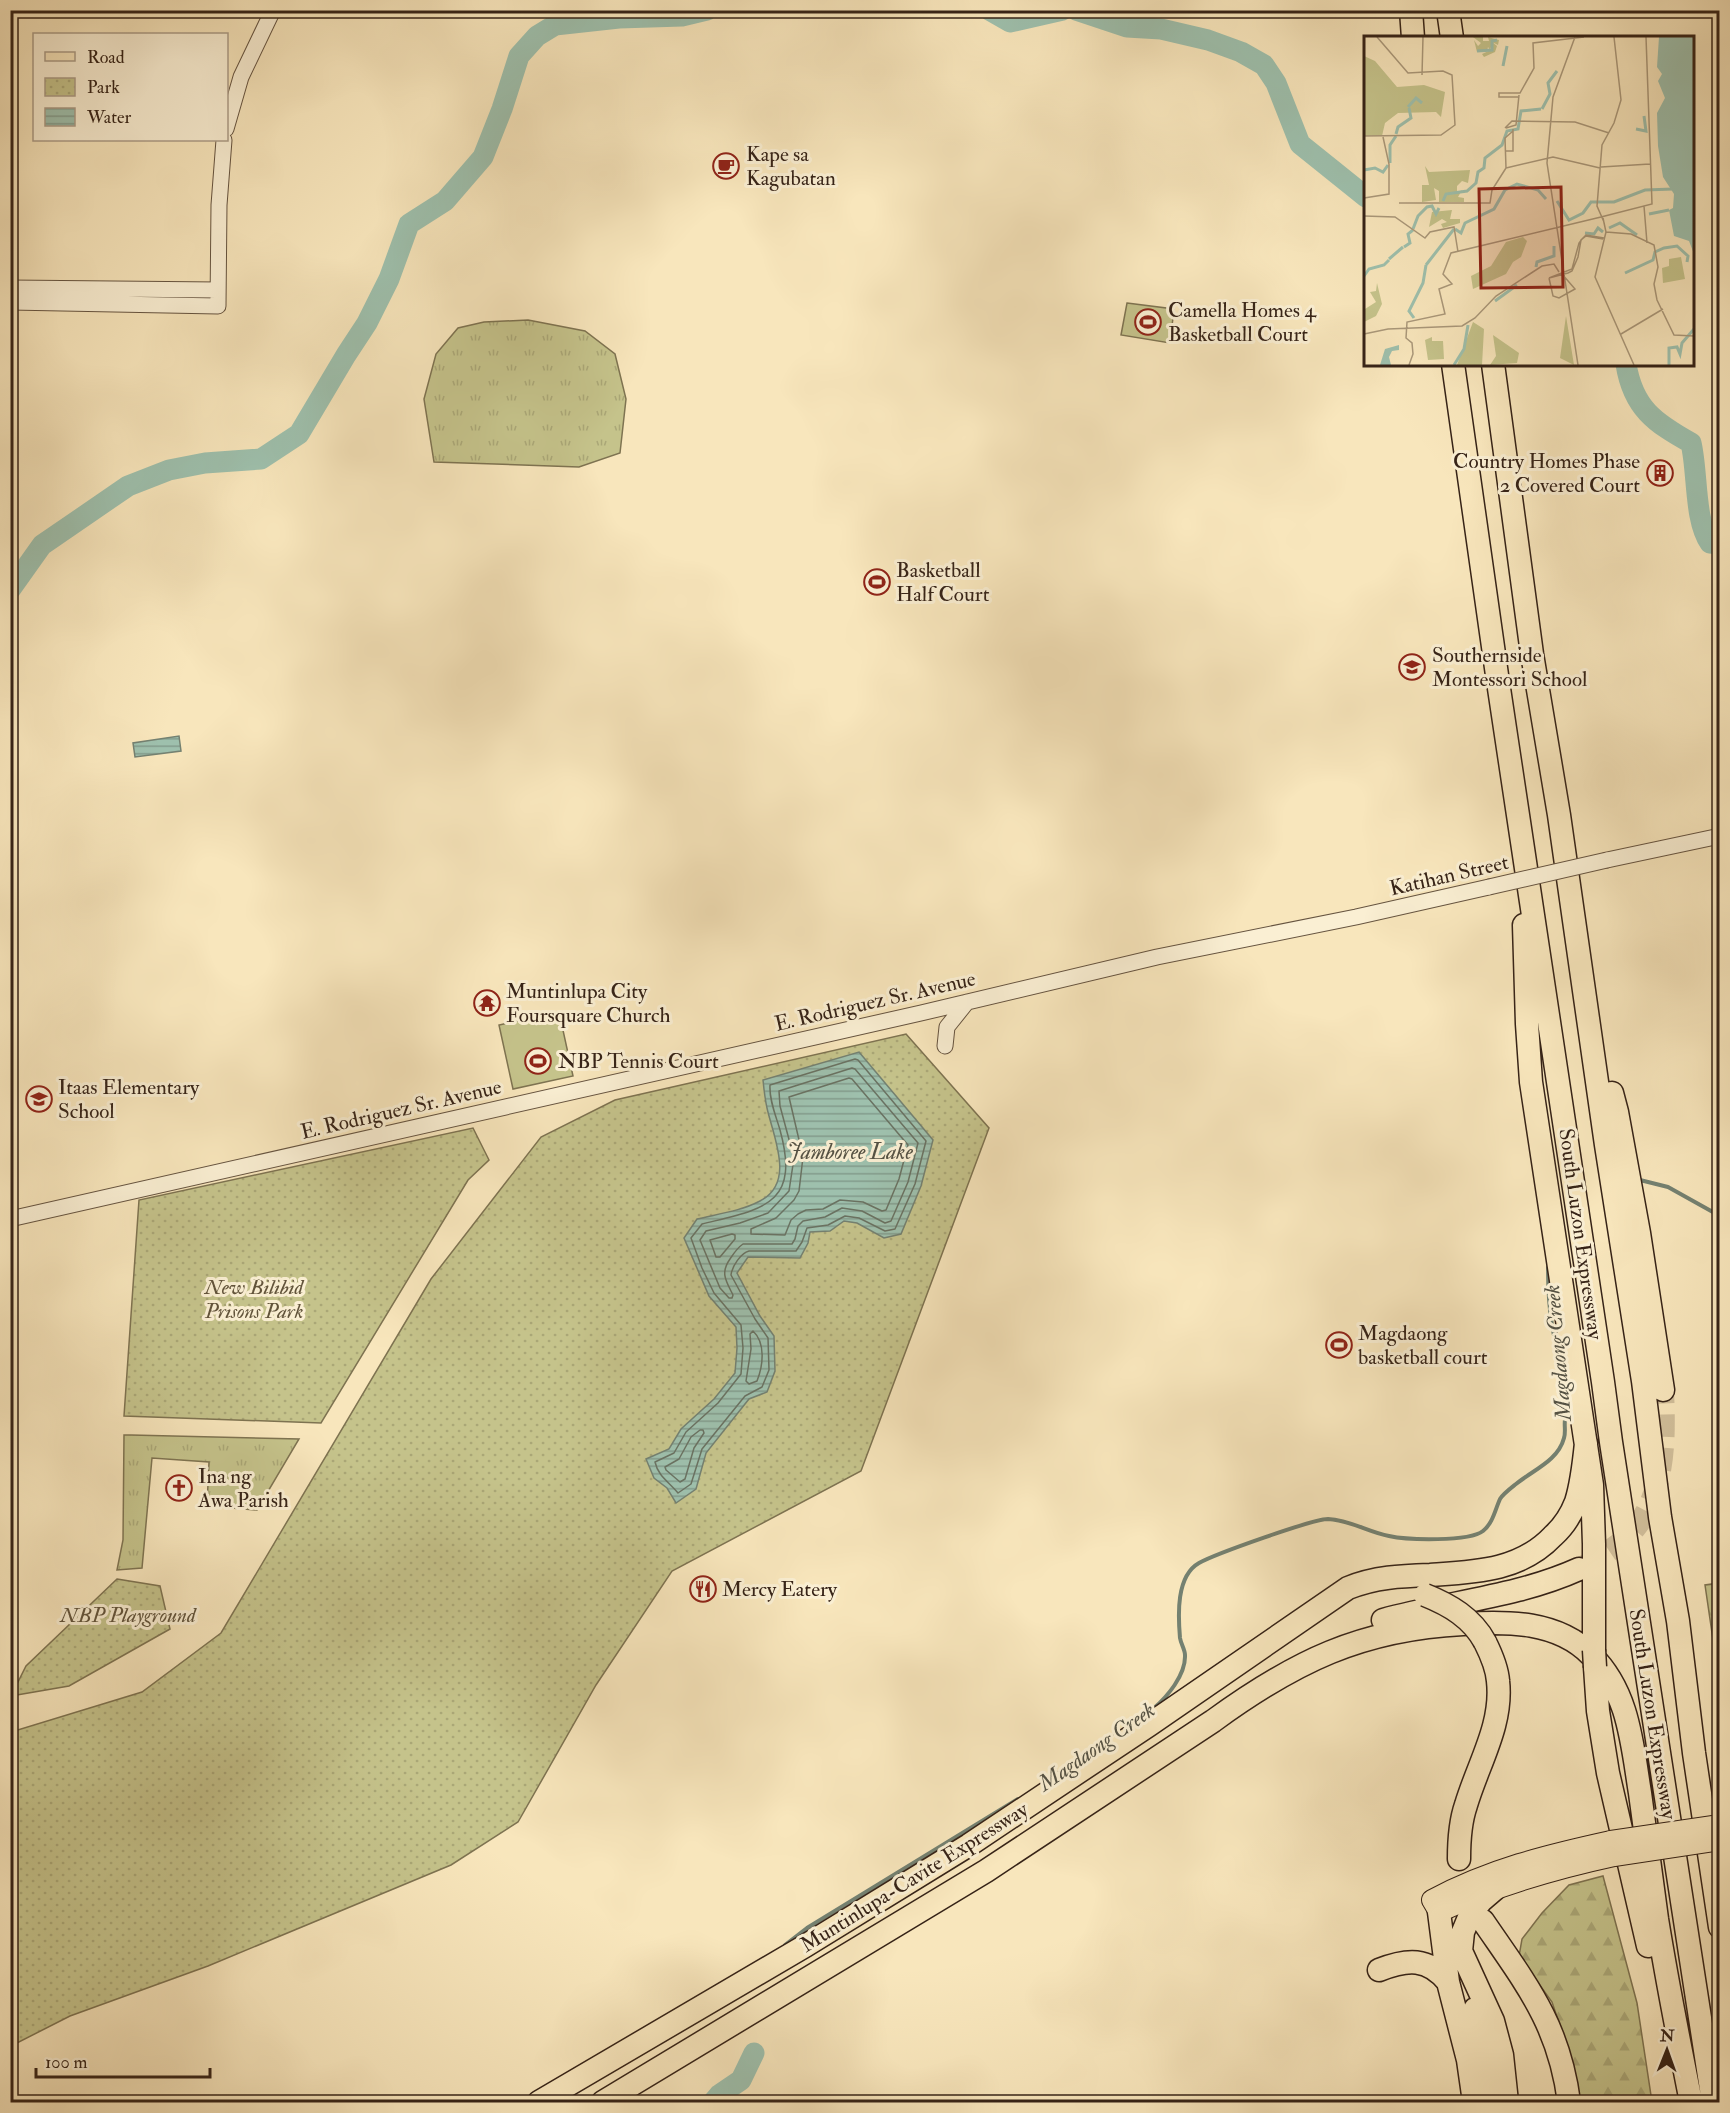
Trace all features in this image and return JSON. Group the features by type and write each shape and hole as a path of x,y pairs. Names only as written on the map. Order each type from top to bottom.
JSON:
{"highway":[{"path":"1449,10 1452,36"},
{"name":"South Luzon Expressway","path":"1453,366 1611,1442 1713,2103"},
{"name":"South Luzon Expressway","path":"1493,366 1532,654 1559,814 1678,1622 1719,1928"},
{"path":"1519,819 1531,1082 1586,1443 1593,1504 1594,1659 1598,1711 1608,1773 1646,1937 1677,2102"},
{"path":"1585,999 1617,1112 1639,1233 1663,1390"},
{"name":"Muntinlupa-Cavite Expressway","path":"539,2103 795,1952 969,1845 1149,1725 1348,1587 1388,1577 1492,1570 1513,1564 1531,1554 1560,1529 1573,1509 1579,1490 1586,1443"},
{"path":"1116,1785 1245,1686 1312,1645 1366,1625 1508,1593 1538,1585 1579,1569"},
{"path":"1339,1594 1385,1588 1402,1589 1438,1599 1462,1615 1477,1629 1485,1642 1497,1672 1498,1709 1495,1726 1465,1806 1459,1860"},
{"path":"1116,1785 1278,1677 1336,1649 1392,1633 1446,1625 1504,1623 1547,1629 1574,1641 1591,1654 1613,1682 1623,1705 1632,1742 1668,1984 1691,2103"},
{"name":"Muntinlupa-Cavite Expressway","path":"603,2103 976,1877 1116,1785"},
{"path":"1701,1806 1719,1839"},
{"path":"1458,2103 1453,2061 1450,1992 1453,1953 1470,1916 1481,1901 1496,1889"},
{"path":"1443,1903 1453,1953 1481,2036 1491,2103"},
{"path":"1483,1921 1529,1988 1551,2029 1563,2066 1569,2103"},
{"path":"1453,1953 1493,2021 1502,2055 1507,2103"},
{"path":"1379,1970 1401,1963 1423,1963 1433,1967 1450,1992 1468,2060 1474,2103"},
{"path":"1668,1984 1677,2102"}],"main road":[{"path":"1443,1903 1496,1889 1613,1849 1719,1825"},
{"path":"1443,1903 1483,1875 1520,1862 1613,1849 1719,1839"}],"street":[{"path":"228,122 241,77 273,10"},
{"path":"10,302 218,306 219,205 224,141"},
{"path":"10,288 218,290"},
{"name":"Katihan Street","path":"1186,951 1356,917 1719,836"},
{"name":"E. Rodriguez Sr. Avenue","path":"10,1219 1186,951"},
{"path":"945,1046 947,1027 967,1002"}],"green space":[{"name":"Camella Homes 4 Basketball Court","path":"1127,303 1174,309 1170,343 1121,335"},
{"path":"528,320 585,331 615,354 626,399 620,453 579,467 434,462 424,399 436,354 458,328 484,322"},
{"name":"NBP Tennis Court","path":"559,1012 573,1076 513,1089 499,1025"},
{"path":"906,1034 989,1128 861,1471 672,1571 596,1685 518,1822 451,1865 208,1966 70,2016 11,2046 11,1732 142,1692 221,1633 431,1279 541,1137 615,1100"},
{"name":"New Bilibid Prisons Park","path":"473,1128 489,1160 468,1180 321,1423 124,1416 139,1200"},
{"path":"124,1435 299,1439 257,1510 207,1506 209,1462 152,1458 142,1568 117,1570 123,1540"},
{"name":"NBP Playground","path":"117,1579 160,1586 170,1629 69,1686 11,1696 26,1666"},
{"path":"1720,1583 1719,1681 1705,1585"},
{"path":"1603,1876 1637,2003 1652,2102 1578,2102 1569,2052 1552,2002 1519,1956 1522,1939 1542,1913 1569,1885"}],"water":[{"path":"179,736 181,751 135,757 133,743"},
{"name":"Jamboree Lake","path":"859,1052 933,1140 921,1186 901,1234 884,1238 857,1223 844,1221 830,1231 810,1232 808,1243 800,1258 748,1257 737,1273 760,1316 774,1336 775,1371 767,1392 749,1399 706,1453 696,1489 676,1503 667,1488 654,1478 646,1459 669,1449 681,1429 714,1399 735,1373 737,1348 736,1327 709,1296 684,1238 697,1219 729,1212 760,1201 771,1193 777,1183 780,1171 779,1158 766,1105 763,1080"}],"waterway":[{"path":"10,590 42,545 128,486 169,470 205,463 261,459 299,434 367,323 389,279 409,224 445,201 483,157 519,56 537,36 555,25 619,18 682,16 707,10"},
{"path":"989,10 1010,22 1063,10"},
{"path":"1076,10 1127,27 1161,29 1208,40 1241,52 1264,65 1276,83 1300,144 1364,195"},
{"path":"1626,366 1629,379 1640,403 1656,421 1691,443 1701,522 1710,543 1720,544"},
{"name":"Magdaong Creek","path":"1636,1179 1668,1187 1720,1216"},
{"name":"Magdaong Creek","path":"1153,1709 1170,1692 1182,1670 1185,1655 1180,1638 1180,1597 1186,1577 1199,1563 1264,1538 1328,1519 1398,1537 1438,1539 1476,1535 1489,1524 1503,1495 1551,1459 1565,1436 1565,1408 1550,1311 1548,1267"},
{"name":"Magdaong Creek","path":"785,1945 807,1928 1018,1799"},
{"name":"Magdaong Creek","path":"713,2102 741,2080 754,2053"}],"tunnel":[{"path":"1581,1568 1613,1548 1630,1534 1642,1519 1651,1502 1661,1466 1664,1428 1663,1390"}],"place":[{"name":"Kape sa Kagubatan","path":"726,166"},
{"name":"Camella Homes 4 Basketball Court","path":"1148,322"},
{"name":"Country Homes Phase 2 Covered Court","path":"1660,473"},
{"name":"Basketball Half Court","path":"877,582"},
{"name":"Southernside Montessori School","path":"1412,667"},
{"name":"Muntinlupa City Foursquare Church","path":"487,1003"},
{"name":"NBP Tennis Court","path":"538,1061"},
{"name":"Itaas Elementary School","path":"39,1099"},
{"name":"Magdaong basketball court","path":"1339,1345"},
{"name":"Ina ng Awa Parish","path":"179,1488"},
{"name":"Mercy Eatery","path":"703,1589"}]}
